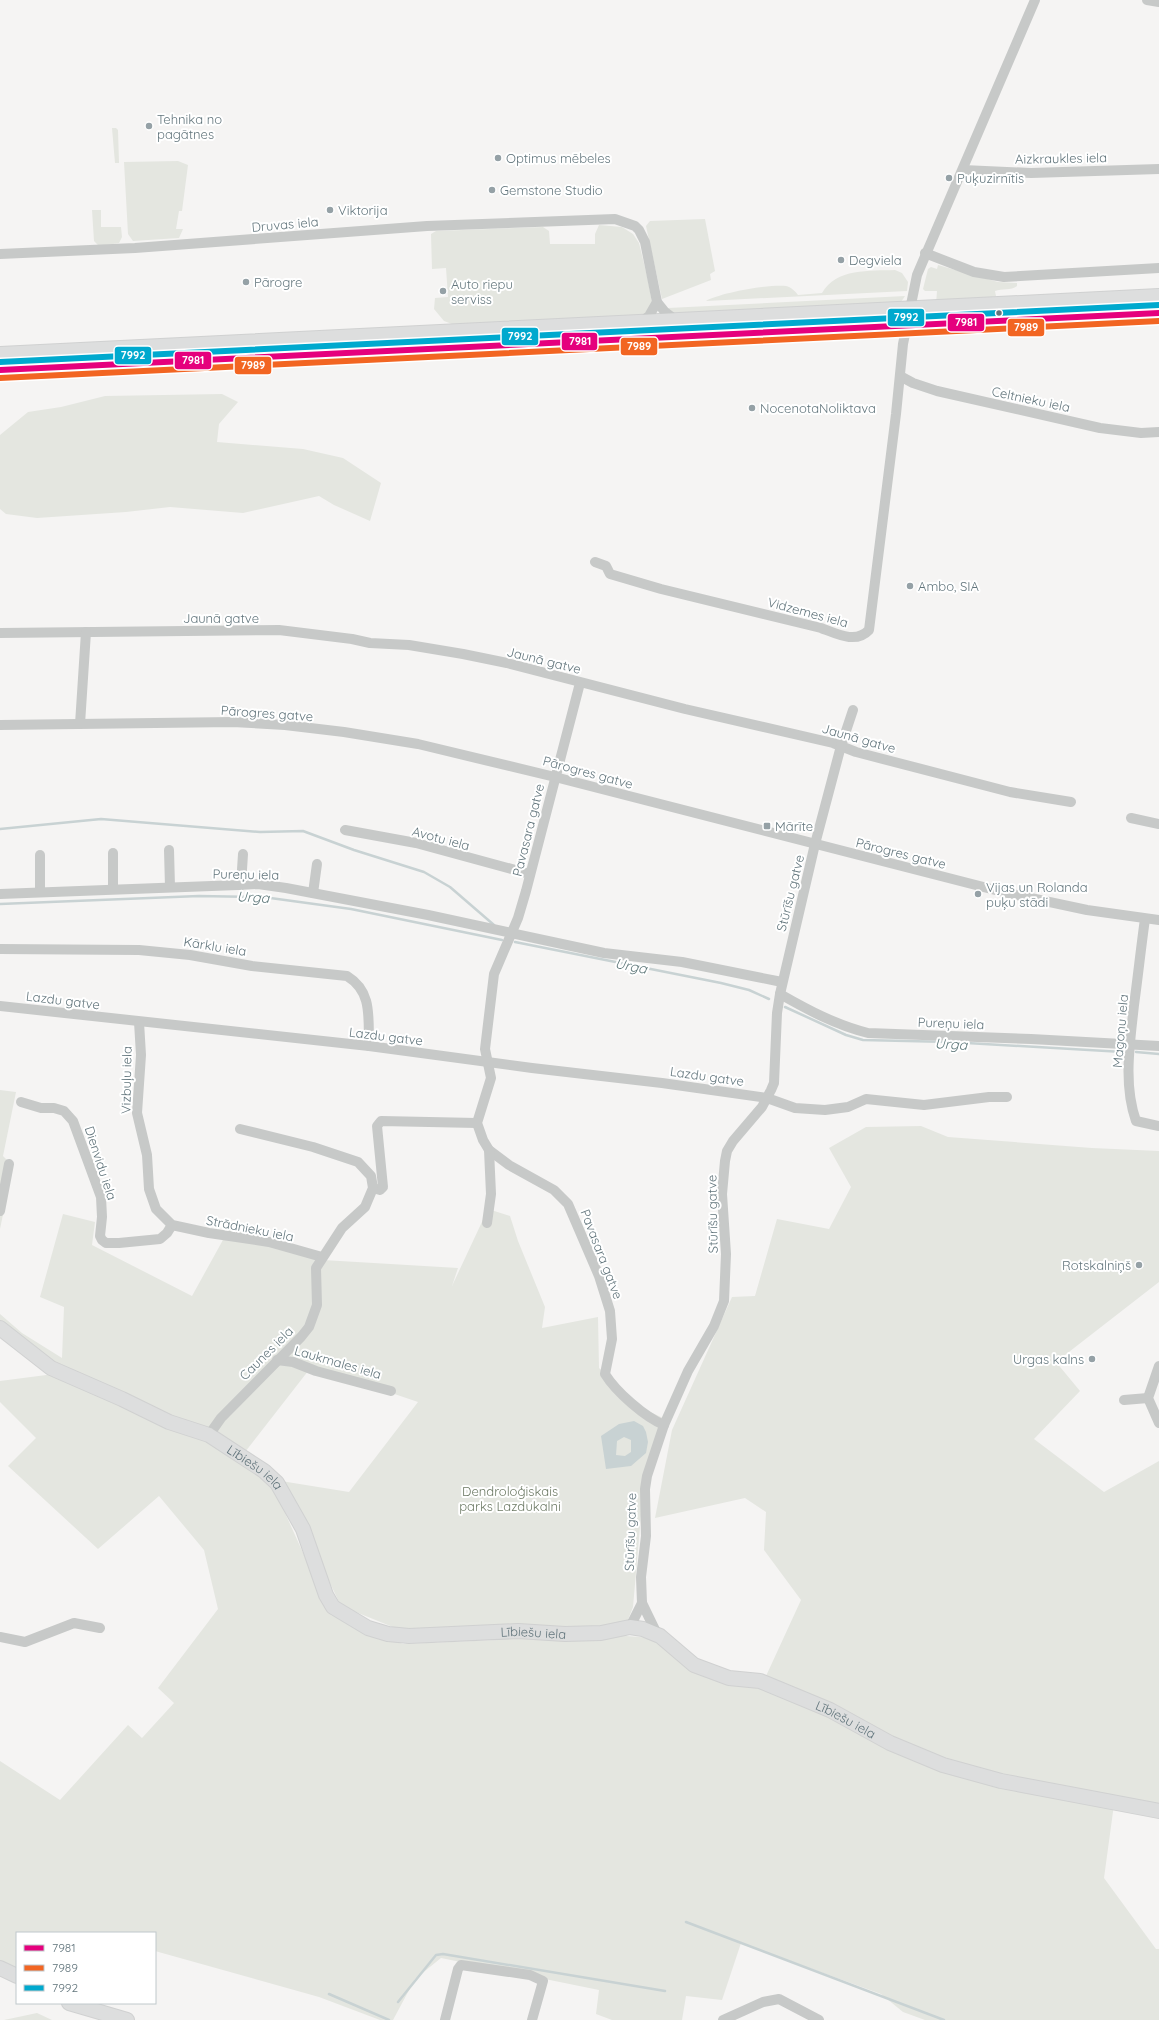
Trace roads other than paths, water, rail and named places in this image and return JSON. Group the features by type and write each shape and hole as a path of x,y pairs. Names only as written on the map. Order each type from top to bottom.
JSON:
{"highway":[{"path":"0,370 910,318 1159,298"},
{"path":"0,356 640,323 1159,313"}],"street":[{"name":"Vidzemes iela","path":"595,562 606,566 610,574 648,586 821,628 838,634 855,638 863,636 869,630 904,344 917,275 925,253 963,170 1035,0"},
{"path":"1147,0 1159,2"},
{"name":"Aizkraukles iela","path":"963,170 1031,173 1159,168"},
{"name":"Druvas iela","path":"0,254 63,252 173,245 427,226 615,218 635,226 642,235 657,302"},
{"path":"925,253 974,272 1004,277 1159,268"},
{"path":"640,323 649,316 657,302 665,312 677,322"},
{"name":"Celtnieku iela","path":"900,376 913,383 937,392 1100,428 1141,433 1159,432"},
{"name":"Jaunā gatve","path":"0,633 279,630 352,639 370,643 446,651 507,663 841,746 856,752 1010,792 1070,802"},
{"path":"80,724 86,632"},
{"name":"Pavasara gatve","path":"489,1063 485,1049 490,992 494,974 518,918 580,682"},
{"name":"Stūrīšu gatve","path":"630,1627 642,1603 641,1577 646,1536 645,1488 647,1476 664,1425 688,1371 714,1326 724,1300 726,1254 722,1194 723,1171 727,1151 740,1132 762,1107 774,1083 777,1013 782,982 815,844 841,746 853,710"},
{"name":"Pārogres gatve","path":"0,725 233,722 292,726 418,744 555,777 1052,903 1145,919 1159,920"},
{"path":"1131,818 1159,824"},
{"name":"Avotu iela","path":"345,830 416,844 530,874"},
{"path":"168,850 170,887"},
{"path":"113,853 113,889"},
{"path":"241,884 243,854"},
{"path":"40,855 40,892"},
{"path":"313,893 317,864"},
{"name":"Pureņu iela","path":"0,894 241,884 272,885 428,915 510,935 604,953 682,962 782,982"},
{"name":"Magoņu iela","path":"1145,919 1130,1045 1129,1087 1132,1110 1136,1121 1159,1126"},
{"name":"Kārklu iela","path":"0,949 139,950 190,955 252,966 347,976 357,982 365,992 369,1046"},
{"name":"Pureņu iela","path":"780,994 818,1015 842,1025 868,1032 1159,1046"},
{"name":"Lazdu gatve","path":"0,1006 369,1046 489,1063 662,1083 767,1098 795,1108 825,1110 848,1107 866,1099 924,1105 989,1097 1007,1097"},
{"name":"Vizbuļu iela","path":"139,1022 141,1055 137,1113 147,1154 149,1189 156,1209 172,1225"},
{"path":"240,1129 313,1146 358,1162 371,1176 373,1188 380,1190 383,1187 377,1126 381,1121 476,1123 490,1078 489,1063"},
{"name":"Dienvidu iela","path":"21,1102 41,1108 54,1108 64,1111 73,1121 101,1197 102,1217 100,1236 102,1240 106,1243 120,1243 160,1239 167,1233 172,1225"},
{"name":"Pavasara gatve","path":"476,1123 489,1150 509,1165 554,1190 568,1204 599,1276 610,1311 612,1339 605,1374 610,1383 653,1420 664,1425"},
{"path":"487,1223 491,1194 489,1150"},
{"path":"0,1211 8,1164"},
{"name":"Caunes iela","path":"209,1435 221,1418 301,1337 309,1327 317,1305 316,1268 322,1257 330,1249 349,1220 365,1207 373,1188"},
{"name":"Strādnieku iela","path":"172,1225 209,1233 269,1242 322,1257"},
{"name":"Lībiešu iela","path":"0,1328 51,1368 122,1399 169,1422 209,1435 264,1471 277,1483 303,1529 326,1595 333,1607 368,1628 388,1634 409,1636 518,1631 565,1634 594,1633 611,1632 630,1627 657,1634 694,1665 729,1678 760,1681 830,1710 890,1743 943,1765 1002,1781 1159,1811"},
{"name":"Laukmales iela","path":"278,1360 293,1362 316,1371 391,1391"},
{"path":"1159,1366 1148,1398 1159,1423"},
{"path":"1124,1400 1148,1398"},
{"path":"642,1603 657,1634"},
{"path":"0,1637 25,1642 74,1623 100,1628"},
{"path":"445,2020 458,1969 461,1965 530,1975 543,1981 532,2020"},
{"path":"0,1968 16,1976"},
{"path":"724,2020 763,2002 779,1999 819,2020"},
{"path":"72,2004 127,2020"}],"waterway":[{"path":"0,829 101,819 260,832 303,831 354,850 424,872 450,887 494,925"},
{"name":"Urga","path":"0,904 199,896 263,897 351,909 502,940"},
{"name":"Urga","path":"515,942 721,983 749,990 769,999"},
{"name":"Urga","path":"785,1007 846,1035 863,1040 950,1042 1123,1052"},
{"name":"Urga","path":"1136,1052 1159,1054"},
{"path":"686,1922 944,2020"},
{"path":"398,2002 436,1955 443,1954 665,1991"},
{"path":"329,1994 389,2020"}],"place":[{"name":"Tehnika no pagātnes","path":"149,126"},
{"name":"Optimus mēbeles","path":"498,158"},
{"name":"Puķuzirnītis","path":"949,178"},
{"name":"Gemstone Studio","path":"492,190"},
{"name":"Viktorija","path":"330,210"},
{"name":"Degviela","path":"841,260"},
{"name":"Pārogre","path":"246,282"},
{"name":"Auto riepu serviss","path":"443,291"},
{"name":"NocenotaNoliktava","path":"752,408"},
{"name":"Ambo, SIA","path":"910,586"},
{"name":"Mārīte","path":"767,826"},
{"name":"Vijas un Rolanda puķu stādi","path":"978,894"},
{"name":"Rotskalniņš","path":"1139,1265"},
{"name":"Urgas kalns","path":"1092,1359"}],"park label":[{"name":"Dendroloģiskais parks Lazdukalni","path":"510,1498"}]}
